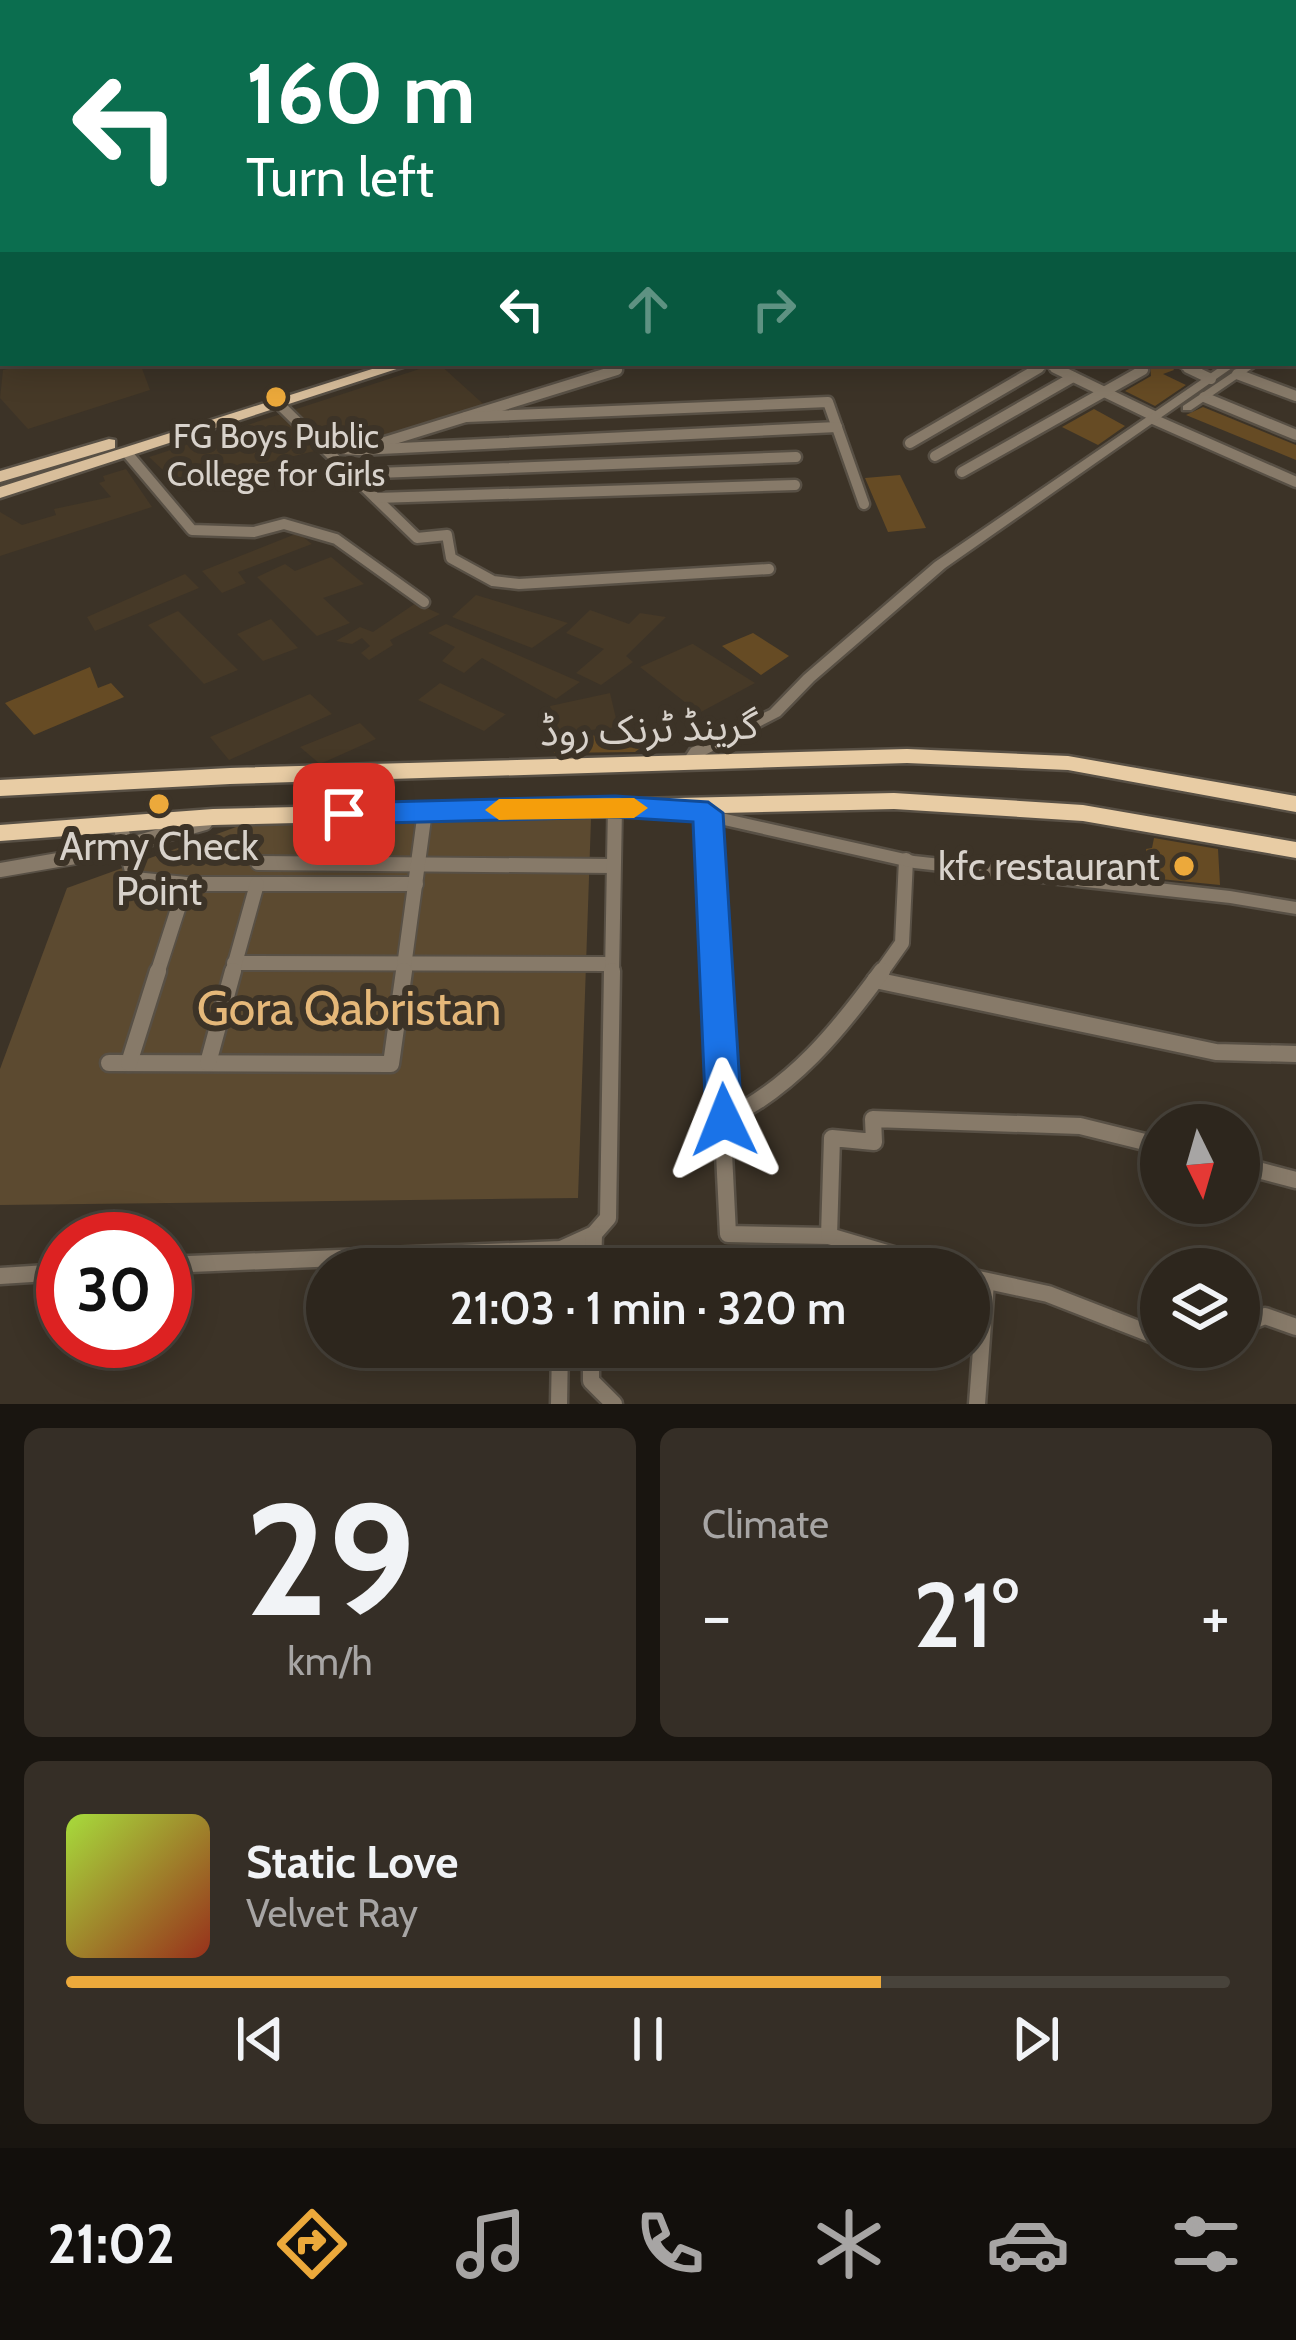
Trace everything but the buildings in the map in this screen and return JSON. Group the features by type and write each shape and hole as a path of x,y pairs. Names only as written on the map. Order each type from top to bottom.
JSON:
{"highway":[{"name":"گرینڈ ٹرنک روڈ","path":"0,788 230,776 907,756 1067,763 1296,804"},
{"name":"گرینڈ ٹرنک روڈ","path":"0,833 223,817 894,801 1083,813 1296,850"}],"main road":[{"path":"0,477 362,366"},
{"path":"0,493 398,366"}],"street":[{"path":"358,450 617,370 610,366"},
{"path":"910,443 1041,366"},
{"path":"1052,366 1154,421 1296,482"},
{"path":"1184,366 1211,379"},
{"path":"1154,421 1204,397 1235,368"},
{"path":"689,763 697,752 775,712 940,565 1211,379 1235,368 1296,396"},
{"path":"962,472 1143,370"},
{"path":"935,456 1073,377"},
{"path":"1204,397 1296,435"},
{"path":"466,417 828,402 864,504"},
{"path":"280,405 417,538 447,535 451,558 493,581 519,584 770,569"},
{"path":"324,448 837,427"},
{"path":"127,453 192,530 254,532 284,524 336,539 424,602"},
{"path":"350,474 796,457"},
{"path":"376,498 796,485"},
{"path":"563,1248 594,1234 608,1218 615,807 708,813 906,860 1296,908"},
{"path":"109,1063 392,1064 425,812"},
{"path":"708,813 728,1234 830,1236 870,1248"},
{"path":"0,871 56,865 127,849 223,817"},
{"path":"120,824 134,879 186,884 416,884"},
{"path":"724,1120 749,1108 806,1065 902,943 906,860"},
{"path":"258,863 614,866"},
{"path":"129,1063 186,884"},
{"path":"208,1063 257,884"},
{"path":"234,963 612,964"},
{"path":"875,980 1216,1052 1296,1054"},
{"path":"830,1236 832,1138 874,1142 873,1119 1079,1126 1140,1141"},
{"path":"1260,1171 1296,1180"},
{"path":"594,1234 594,1248"},
{"path":"192,1264 306,1259"},
{"path":"0,1276 36,1274"},
{"path":"990,1283 1048,1294 1140,1330"},
{"path":"1260,1318 1296,1327"},
{"path":"559,1404 560,1368"},
{"path":"591,1368 591,1382 614,1404"},
{"path":"977,1368 977,1404"}],"shaded area":[{"path":"141,366 150,390 28,429 0,398 3,370"},
{"path":"429,366 441,366 490,410 338,456 323,449 178,484 149,457"},
{"path":"126,469 152,507 0,556 0,512 22,525 56,515 54,509 111,497 99,483 105,481 103,476"},
{"path":"298,533 312,544 238,572 246,583 222,593 202,571"},
{"path":"331,557 364,584 323,598 350,623 317,636 257,577 285,564 295,571"},
{"path":"185,574 199,588 95,631 87,617"},
{"path":"476,595 568,623 532,648 452,617"},
{"path":"416,603 440,614 390,640 393,645 369,660 361,653 370,646 362,638 352,644 336,641 360,627 373,632"},
{"path":"590,610 629,624 640,613 666,617 626,656 633,662 601,685 576,673 604,649 566,633"},
{"path":"178,611 238,670 204,684 148,625"},
{"path":"271,619 298,648 263,661 237,634"},
{"path":"446,624 580,682 556,699 482,658 464,673 442,661 455,647 428,633"},
{"path":"692,644 755,683 699,713 640,667"},
{"path":"440,683 506,714 484,731 418,700"},
{"path":"610,693 618,727 555,734 550,706"},
{"path":"310,694 332,714 229,760 210,737"},
{"path":"360,723 376,739 320,764 300,747"}],"green space":[{"name":"Gora Qabristan","path":"340,815 591,819 578,1198 0,1205 0,1069 67,888 250,822"}],"slow traffic":[{"path":"499,810 634,808"}],"place":[{"name":"FG Boys Public College for Girls","path":"276,397"},
{"name":"Army Check Point","path":"159,804"},
{"name":"kfc restaurant","path":"1184,866"}],"route":[{"path":"344,814 615,807 708,813 724,1120"}]}
